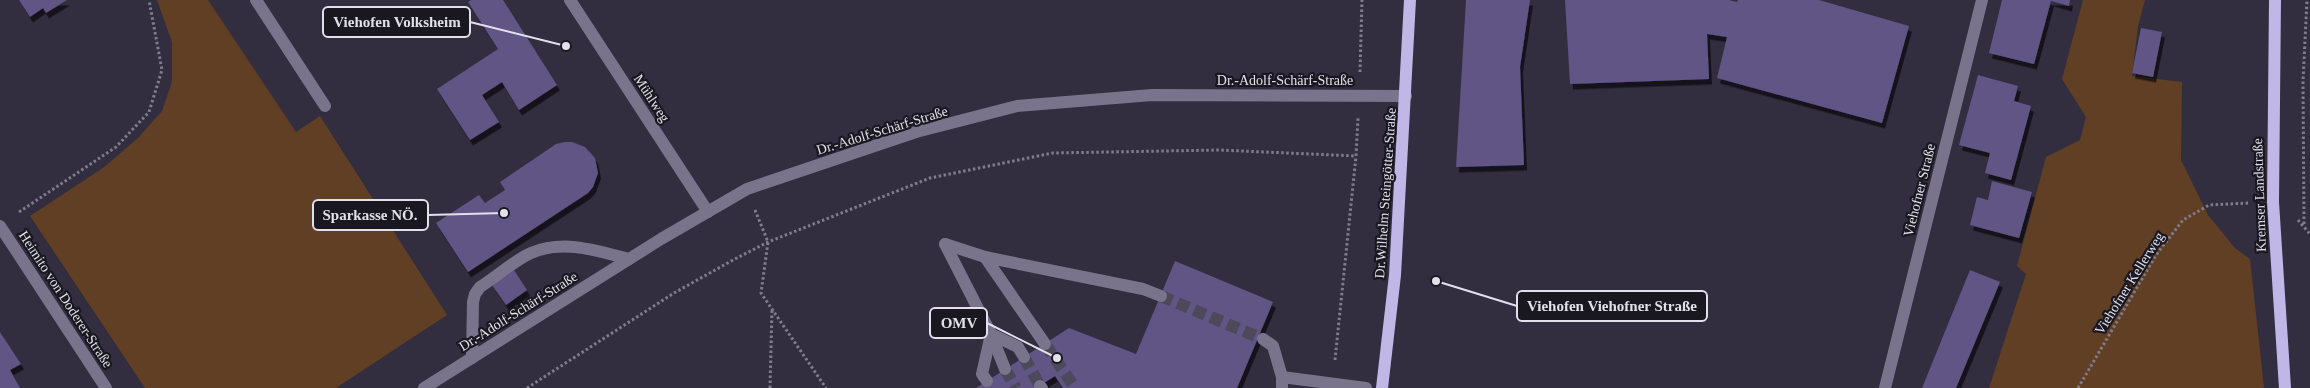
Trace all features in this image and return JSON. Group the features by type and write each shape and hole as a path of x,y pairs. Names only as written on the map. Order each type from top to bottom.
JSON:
{"main road":[{"name":"Dr.Wilhelm Steingötter-Straße","path":"1382,388 1395,275 1410,0"},
{"name":"Kremser Landstraße","path":"2274,0 2273,202 2285,388"}],"street":[{"path":"256,0 325,106"},
{"name":"Mühlweg","path":"570,0 708,212"},
{"name":"Viehofner Straße","path":"1885,388 1982,0"},
{"name":"Dr.-Adolf-Schärf-Straße","path":"424,388 629,259 747,189 916,132 1017,106 1152,95 1406,96"},
{"name":"Heimito von Doderer-Straße","path":"0,226 106,388"},
{"path":"1005,369 991,334 945,244 985,256 1143,289 1161,296"},
{"path":"472,358 473,302 475,294 480,287 531,253 572,246 586,247 629,259"},
{"path":"985,256 1045,344"},
{"path":"991,334 1018,347 1024,358"},
{"path":"987,381 982,374 991,334"},
{"path":"1262,339 1273,346 1282,383 1332,384 1366,388"}],"path":[{"path":"17,214 116,147 148,112 162,70 149,0"},
{"path":"1332,384 1356,156 1362,0"},
{"path":"2304,226 2303,81 2307,0"},
{"path":"527,388 674,293 768,242 930,178 1053,153 1219,150 1356,156"},
{"path":"747,189 768,242 761,293 826,388"},
{"name":"Viehofner Kellerweg","path":"2078,388 2156,255 2183,220 2209,206 2273,202"},
{"path":"770,388 772,309"}],"shaded area":[{"path":"157,0 208,0 296,132 320,116 447,315 336,388 145,388 30,216 103,168 138,138 162,111 172,82 172,42"},
{"path":"2083,0 2145,0 2138,26 2132,76 2182,82 2181,160 2208,215 2235,248 2250,259 2264,388 1989,388 2026,274 2017,266 2046,157 2080,140 2086,117 2062,79"}],"building":[{"path":"19,0 67,0 46,13 43,8 30,17"},
{"path":"471,0 503,0 557,85 519,110 502,82 482,95 499,122 470,140 437,89 498,49 468,2"},
{"path":"1466,0 1530,0 1520,67 1524,165 1456,167"},
{"path":"1565,0 1729,0 1737,2 1738,0 1819,0 1909,26 1882,123 1717,78 1727,37 1707,34 1709,79 1570,84"},
{"path":"2002,0 2070,0 2069,6 2051,1 2034,64 1989,53"},
{"path":"2141,28 2162,32 2153,77 2132,73"},
{"path":"1978,75 2018,86 2014,101 2031,106 2011,180 1985,173 1990,153 1959,145"},
{"path":"572,142 585,147 595,158 598,173 593,187 588,193 468,272 436,223 479,195 485,203 505,190 500,182 556,144"},
{"path":"1992,181 2032,192 2019,238 1970,225 1977,197 1988,200"},
{"path":"1175,261 1273,302 1237,388 1063,388 1055,376 1036,388 976,388 1069,328 1136,354"},
{"path":"514,270 527,290 506,305 492,285"},
{"path":"1970,270 2000,282 1956,388 1922,388"},
{"path":"0,332 21,364 10,370 20,388 0,388"}],"tunnel":[{"path":"1161,296 1263,339"},
{"path":"1045,344 1075,388"},
{"path":"1024,357 1040,386"},
{"path":"1005,369 1016,388"}],"place":[{"name":"Viehofen Volksheim","path":"566,46"},
{"name":"Sparkasse NÖ.","path":"504,213"},
{"name":"Viehofen Viehofner Straße","path":"1436,281"},
{"name":"OMV","path":"1057,358"}]}
